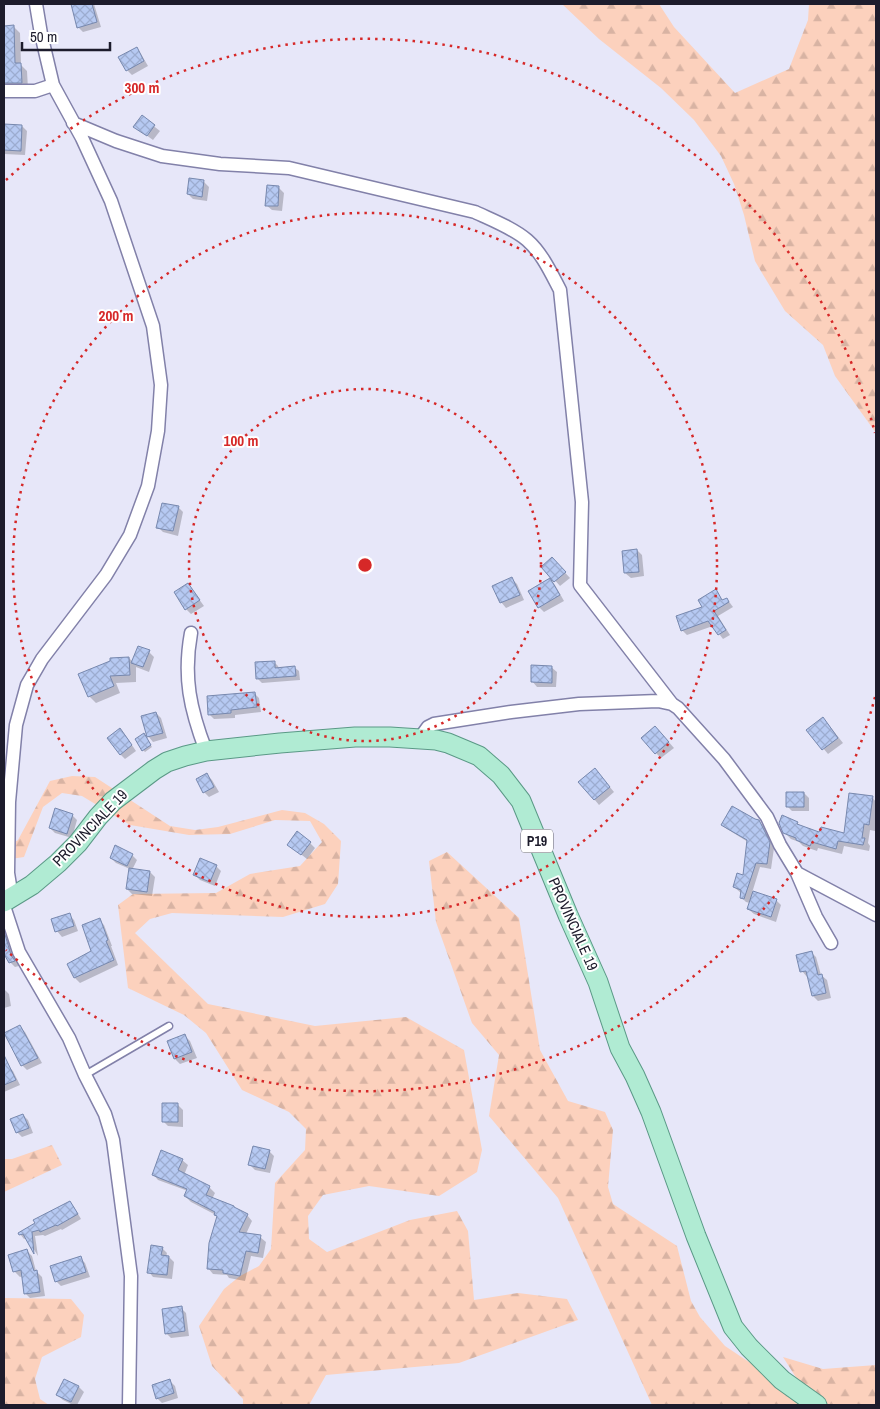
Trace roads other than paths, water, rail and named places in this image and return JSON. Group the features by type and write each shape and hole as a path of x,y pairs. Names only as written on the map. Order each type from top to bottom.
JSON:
{"main road":[{"name":"PROVINCIALE 19","path":"6,902 32,885 58,863 78,843 113,801 167,762 185,756 206,751 280,743 390,736 436,740 479,756 501,775 521,801 598,982 620,1048 635,1076 650,1112 733,1327 782,1380 817,1405"}],"street":[{"path":"36,4 53,85 82,138 111,201 153,326 161,385 158,431 148,486 130,535 106,575 42,659 27,686 16,724 8,802 6,902 19,952 69,1038 105,1114 113,1140 131,1276 129,1405"},
{"path":"4,91 35,91 53,85"},
{"path":"73,123 116,141 162,156 220,164 289,168 474,212 500,223 527,240 544,261 560,290 582,502 580,584 672,704 678,708 724,759 767,817 780,845 797,873 816,917 831,943"},
{"path":"190,632 188,682 195,718 206,751"},
{"path":"420,738 428,727 434,724 511,712 580,704 658,701 672,704"},
{"path":"797,873 876,914"}],"lane":[{"path":"85,1075 169,1026"}]}
